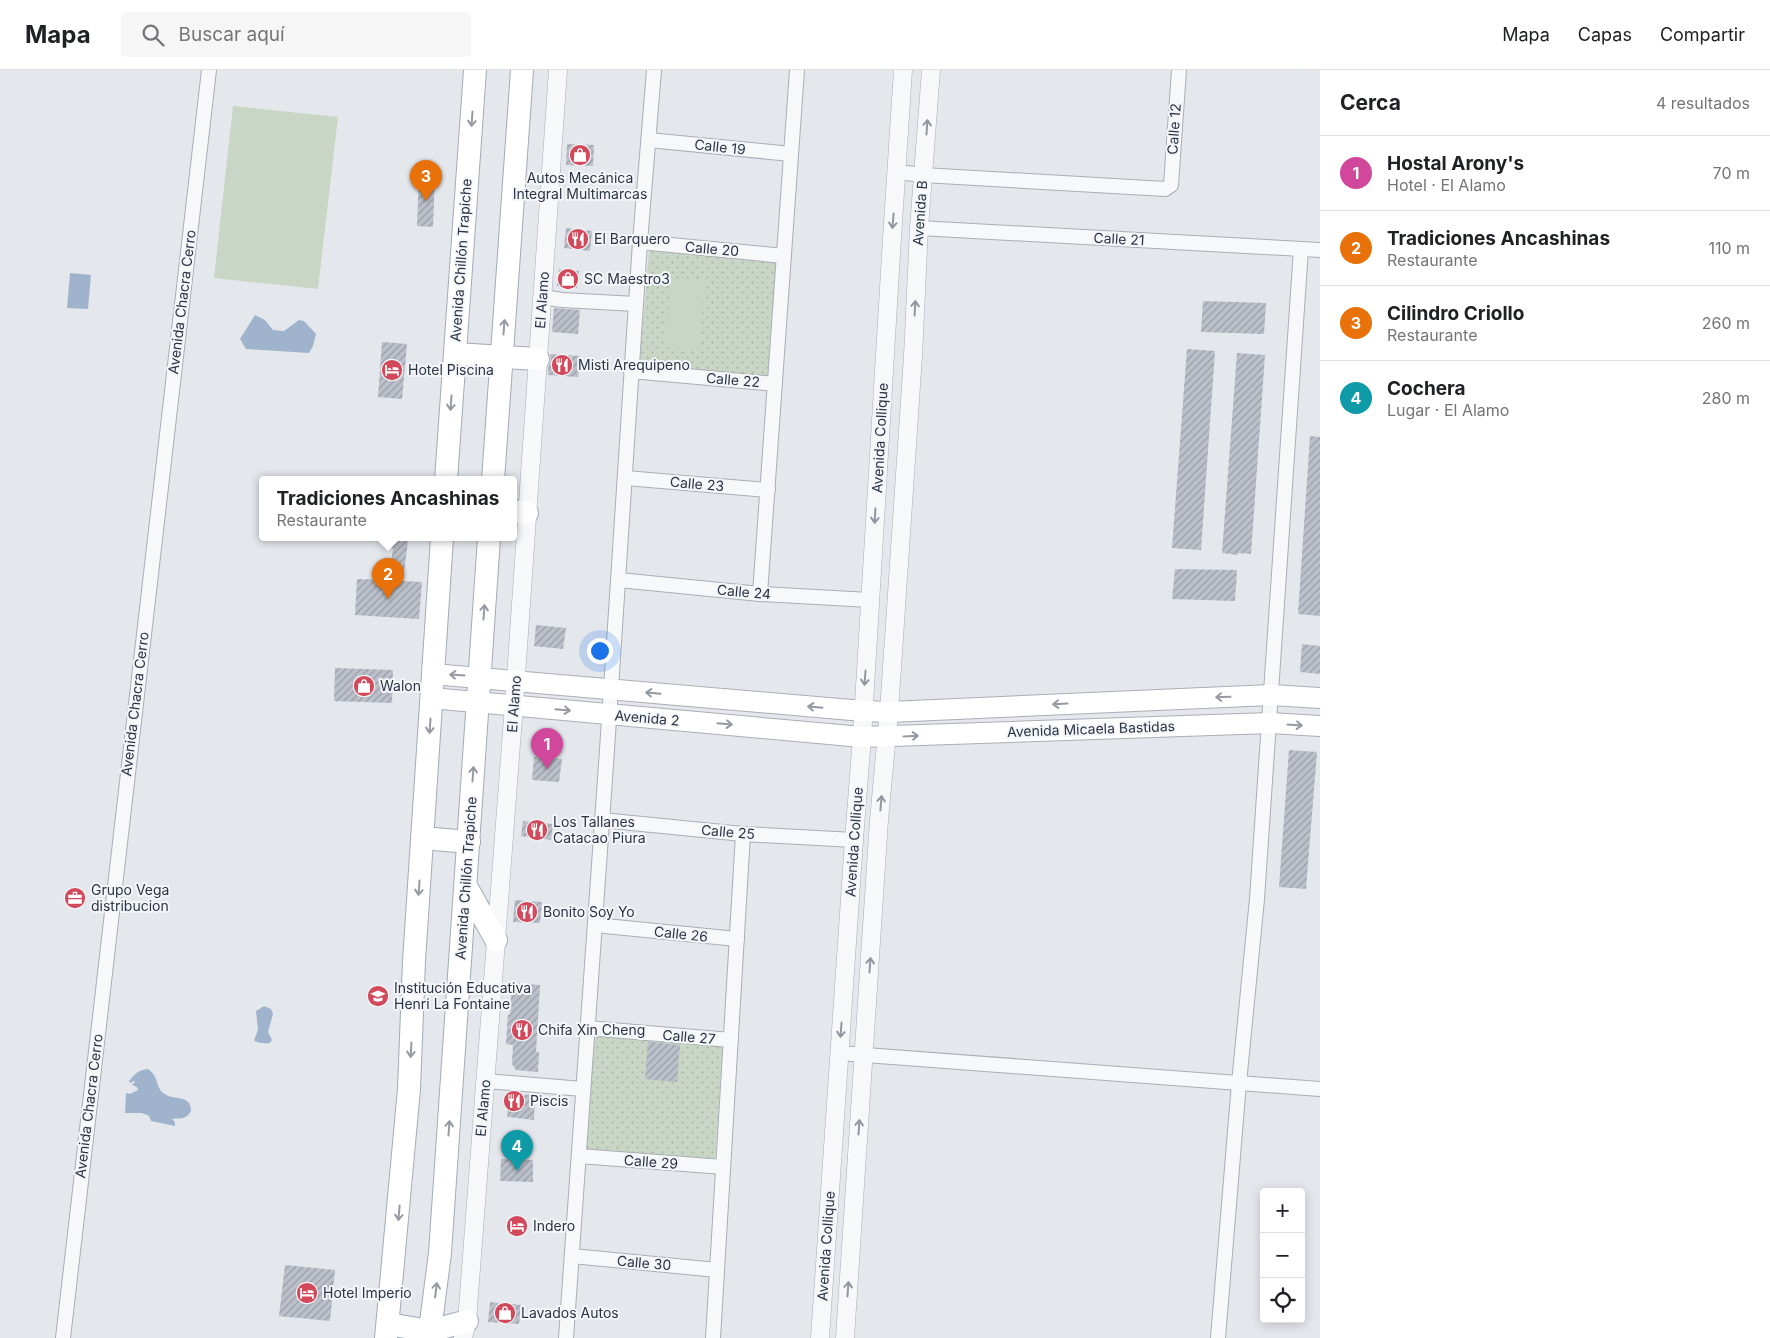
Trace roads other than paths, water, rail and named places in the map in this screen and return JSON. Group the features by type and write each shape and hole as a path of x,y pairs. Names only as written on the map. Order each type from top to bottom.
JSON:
{"main road":[{"name":"Avenida Chillón Trapiche","path":"446,476 475,70"},
{"path":"493,476 522,70"},
{"path":"455,354 538,359"},
{"path":"442,541 414,961 409,1098 387,1331 430,1335 465,1329"},
{"name":"Avenida Chillón Trapiche","path":"430,1335 440,1253 489,541"},
{"name":"Avenida 2","path":"433,674 863,711"},
{"name":"Avenida Micaela Bastidas","path":"863,711 889,712 1272,695 1320,698"},
{"name":"Avenida 2","path":"431,698 862,737"},
{"path":"1087,703 1087,729"},
{"path":"956,709 948,720 953,730 960,733"},
{"name":"Avenida Micaela Bastidas","path":"862,737 1270,723 1320,726"},
{"path":"422,838 469,842"},
{"path":"466,886 496,940"}],"street":[{"name":"Avenida Chacra Cerro","path":"63,1338 209,70"},
{"name":"El Alamo","path":"465,1329 486,1081 516,680 520,512 538,359 558,70"},
{"path":"566,1338 626,478 631,371 654,70"},
{"path":"760,594 797,70"},
{"name":"Avenida B","path":"885,345 904,70"},
{"name":"Avenida B","path":"845,1338 879,820 889,712 913,356 919,228 931,70"},
{"name":"Calle 12","path":"923,175 1169,188 1178,70"},
{"name":"Calle 19","path":"649,140 791,154"},
{"path":"897,172 923,175"},
{"name":"Calle 21","path":"919,228 1320,250"},
{"name":"Calle 20","path":"640,242 784,256"},
{"path":"1218,1338 1239,1083 1257,899 1301,249"},
{"path":"542,297 562,300 636,304"},
{"name":"Avenida Collique","path":"820,1338 862,737 885,345"},
{"name":"Calle 22","path":"631,371 775,384"},
{"name":"Calle 23","path":"626,478 768,490"},
{"name":"Calle 24","path":"618,580 760,594 870,600"},
{"name":"Calle 25","path":"602,820 743,834 854,840"},
{"path":"712,1338 743,834"},
{"name":"Calle 26","path":"595,925 737,939"},
{"name":"Calle 27","path":"588,1028 731,1040"},
{"path":"840,1053 1320,1089"},
{"path":"486,1081 583,1089"},
{"name":"Calle 29","path":"578,1156 723,1167"},
{"name":"Calle 30","path":"572,1256 717,1270"}],"water":[{"path":"70,273 91,275 88,309 67,308"},
{"path":"255,315 265,320 273,330 284,331 299,320 304,321 316,334 309,353 246,349 240,339"},
{"path":"264,1006 271,1009 273,1014 268,1032 272,1040 270,1043 259,1043 254,1040 258,1030 256,1011"},
{"path":"148,1069 152,1072 162,1092 185,1100 190,1106 191,1111 187,1116 172,1119 175,1122 175,1126 151,1121 149,1116 142,1113 125,1113 126,1093 130,1094 138,1090 137,1087 132,1085 134,1081 130,1083 129,1081 137,1073"}],"place":[{"name":"Autos Mecánica Integral Multimarcas","path":"580,155"},
{"name":"Cilindro Criollo","path":"426,201"},
{"name":"El Barquero","path":"578,239"},
{"name":"SC Maestro3","path":"568,279"},
{"name":"Misti Arequipeno","path":"562,365"},
{"name":"Hotel Piscina","path":"392,370"},
{"name":"Tradiciones Ancashinas","path":"388,599"},
{"name":"Walon","path":"364,686"},
{"name":"Hostal Arony's","path":"547,769"},
{"name":"Los Tallanes Catacao Piura","path":"537,830"},
{"name":"Grupo Vega distribucion","path":"75,898"},
{"name":"Bonito Soy Yo","path":"527,912"},
{"name":"Institución Educativa Henri La Fontaine","path":"378,996"},
{"name":"Chifa Xin Cheng","path":"522,1030"},
{"name":"Piscis","path":"514,1101"},
{"name":"Cochera","path":"517,1171"},
{"name":"Indero","path":"517,1226"},
{"name":"Hotel Imperio","path":"307,1293"},
{"name":"Lavados Autos","path":"505,1313"}]}
